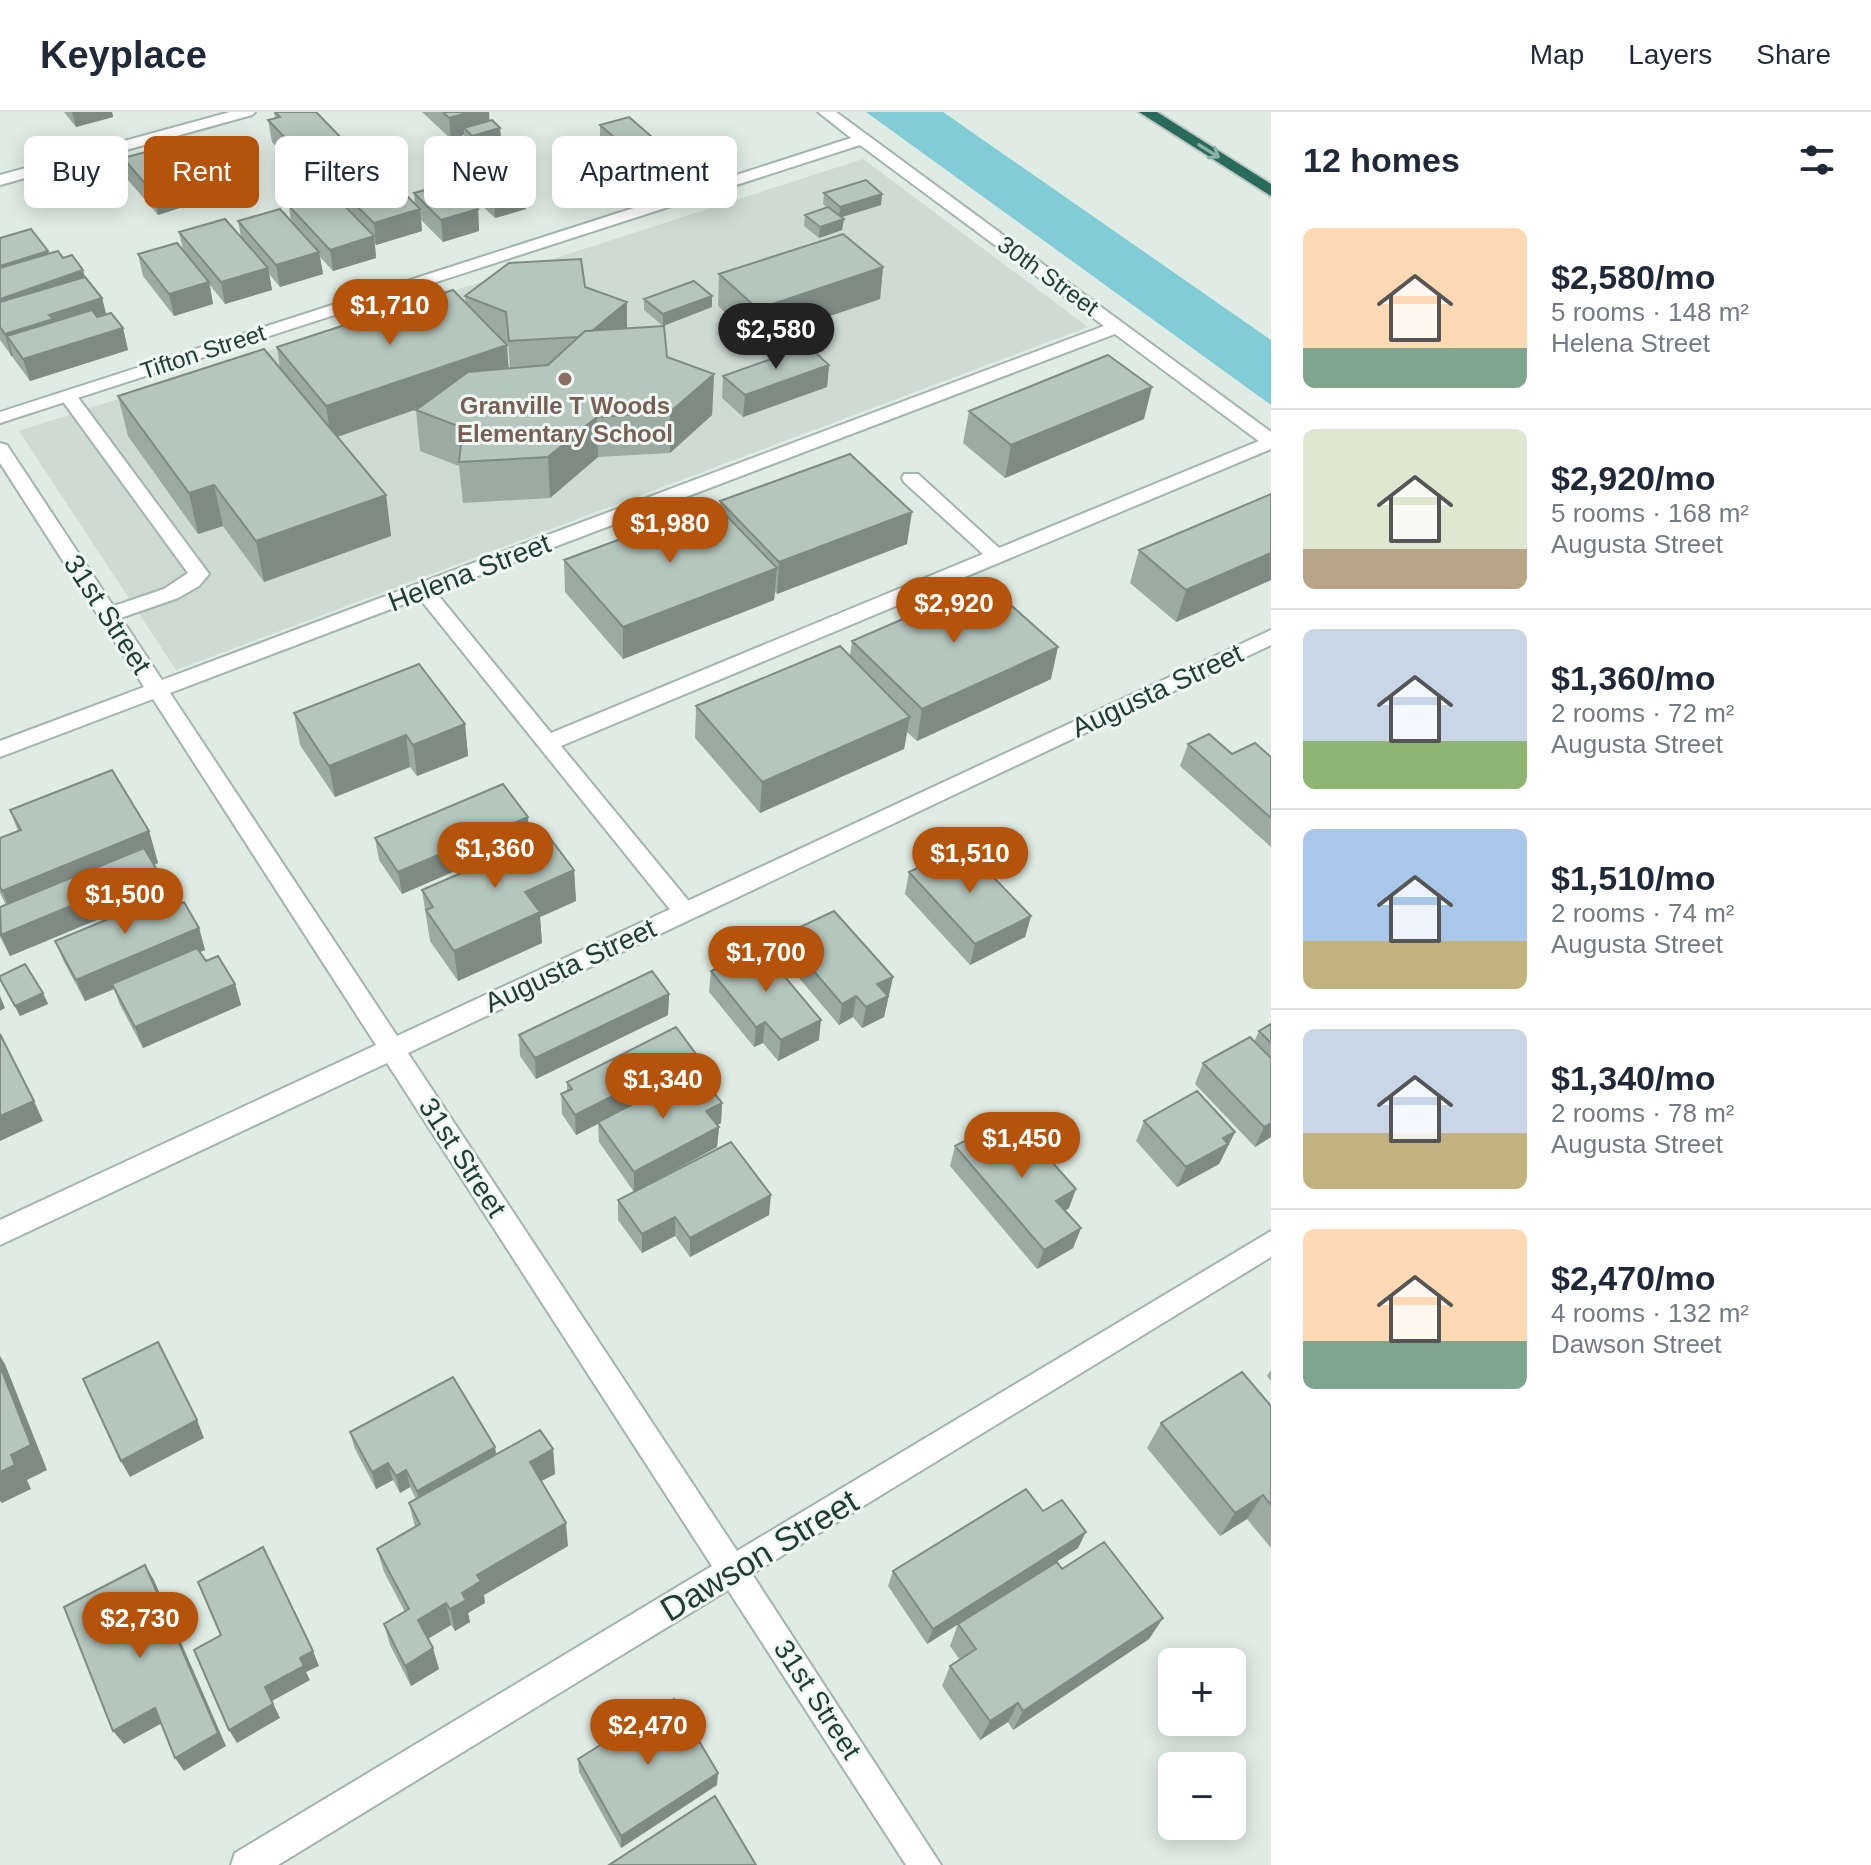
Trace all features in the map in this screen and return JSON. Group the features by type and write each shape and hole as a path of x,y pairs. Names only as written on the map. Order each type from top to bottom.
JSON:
{"highway":[{"path":"1147,112 1271,191"}],"street":[{"path":"0,180 247,112"},
{"name":"30th Street","path":"826,112 1271,441"},
{"name":"Tifton Street","path":"0,418 862,139"},
{"name":"Helena Street","path":"0,749 1117,327"},
{"path":"68,396 199,574 194,581 179,589 109,615"},
{"path":"547,743 1271,441"},
{"name":"31st Street","path":"0,449 925,1865"},
{"path":"911,478 997,556"},
{"path":"422,589 684,911"},
{"name":"Augusta Street","path":"0,1233 1271,637"},
{"name":"Dawson Street","path":"247,1865 1271,1243"}],"shaded area":[{"name":"Granville T Woods Elementary School","path":"863,159 1088,327 176,670 19,431 711,208 737,208 737,200"}],"water":[{"path":"866,112 943,112 1271,340 1271,405"}],"building":[{"path":"275,112 316,112 339,136 283,136 268,120 280,117"},
{"path":"443,112 470,112 449,118"},
{"path":"629,117 651,136 613,136 600,125"},
{"path":"492,120 500,128 472,136 464,128"},
{"path":"144,152 144,182 128,164 128,157"},
{"path":"866,180 882,194 840,207 824,193"},
{"path":"424,190 424,203 414,193"},
{"path":"408,197 420,209 374,223 359,208 408,208"},
{"path":"828,207 844,219 820,227 805,215"},
{"path":"291,208 347,208 374,236 330,250"},
{"path":"429,208 478,209 441,220"},
{"path":"280,209 319,252 276,265 238,221"},
{"path":"225,219 268,268 221,282 179,232"},
{"path":"31,229 48,251 0,266 0,238"},
{"path":"843,234 883,267 758,309 719,274"},
{"path":"177,243 209,282 169,294 138,254"},
{"path":"58,251 63,258 72,255 83,270 0,299 0,268"},
{"path":"581,259 585,287 627,302 592,331 585,331 578,337 509,341 506,312 465,296 509,263"},
{"path":"85,277 102,298 49,315 53,319 5,334 0,327 0,302"},
{"path":"694,281 712,296 663,314 644,299"},
{"path":"453,290 507,345 326,406 277,347"},
{"path":"92,310 97,317 111,313 123,328 23,359 7,336"},
{"path":"664,326 667,357 714,374 670,412 597,417 548,457 459,462 463,428 416,410 468,372 548,365 585,331"},
{"path":"808,346 829,365 745,395 723,376"},
{"path":"264,349 386,495 256,541 214,485 189,493 118,396"},
{"path":"1108,355 1152,387 1011,445 969,411"},
{"path":"850,454 912,512 779,562 720,501"},
{"path":"1271,494 1271,553 1186,590 1139,550"},
{"path":"715,504 777,568 623,627 564,560"},
{"path":"986,583 1058,647 922,709 852,641"},
{"path":"840,646 910,717 762,782 696,706"},
{"path":"419,664 465,724 413,745 406,735 329,766 294,713"},
{"path":"1209,734 1232,754 1255,743 1271,757 1271,818 1188,744"},
{"path":"112,770 149,831 2,891 0,838 21,830 10,810"},
{"path":"503,784 528,817 398,872 375,838"},
{"path":"544,830 574,870 525,892 540,912 454,951 426,910 433,907 422,890 475,867 471,862"},
{"path":"963,846 1031,916 975,944 909,872"},
{"path":"144,848 157,870 1,935 0,907"},
{"path":"164,896 170,908 184,902 199,928 76,980 55,941"},
{"path":"834,911 893,977 877,984 888,996 866,1007 856,996 842,1004 783,935"},
{"path":"760,947 821,1020 781,1040 765,1022 756,1027 711,971"},
{"path":"197,948 206,961 218,956 235,984 135,1027 112,984"},
{"path":"25,964 43,993 15,1006 0,976"},
{"path":"652,971 669,994 535,1058 519,1035"},
{"path":"1271,1024 1271,1043 1259,1031"},
{"path":"676,1027 696,1054 575,1115 561,1094 572,1089 567,1082"},
{"path":"0,1034 34,1101 0,1116"},
{"path":"1250,1037 1271,1058 1271,1123 1264,1127 1203,1063"},
{"path":"697,1071 722,1103 706,1111 719,1127 634,1172 598,1122"},
{"path":"1197,1091 1235,1132 1223,1138 1228,1144 1186,1167 1144,1121"},
{"path":"1011,1116 1076,1189 1056,1201 1081,1228 1044,1250 955,1146"},
{"path":"731,1142 771,1195 690,1238 675,1217 642,1234 618,1200"},
{"path":"158,1342 197,1420 121,1461 83,1379"},
{"path":"0,1366 31,1445 11,1455 15,1465 0,1472"},
{"path":"1242,1372 1271,1406 1271,1505 1263,1495 1235,1513 1161,1423"},
{"path":"453,1377 495,1447 417,1491 406,1470 396,1476 388,1463 372,1472 350,1432"},
{"path":"540,1430 553,1449 530,1462 566,1523 477,1575 481,1581 462,1593 466,1600 450,1609 446,1603 418,1620 433,1648 405,1666 384,1624 409,1609 377,1549 420,1524 409,1503"},
{"path":"1026,1489 1043,1511 1062,1500 1086,1532 933,1629 893,1571"},
{"path":"1104,1542 1163,1618 1023,1711 1018,1703 990,1721 950,1666 976,1649 958,1624 1057,1562 1062,1569"},
{"path":"263,1547 313,1651 300,1658 304,1666 265,1687 273,1704 229,1730 194,1650 221,1635 198,1582"},
{"path":"145,1565 218,1733 175,1758 155,1708 113,1731 64,1607"},
{"path":"674,1699 718,1773 621,1836 578,1759"},
{"path":"715,1796 756,1865 609,1865"}],"place":[{"name":"Granville T Woods Elementary School","path":"565,379"}]}
